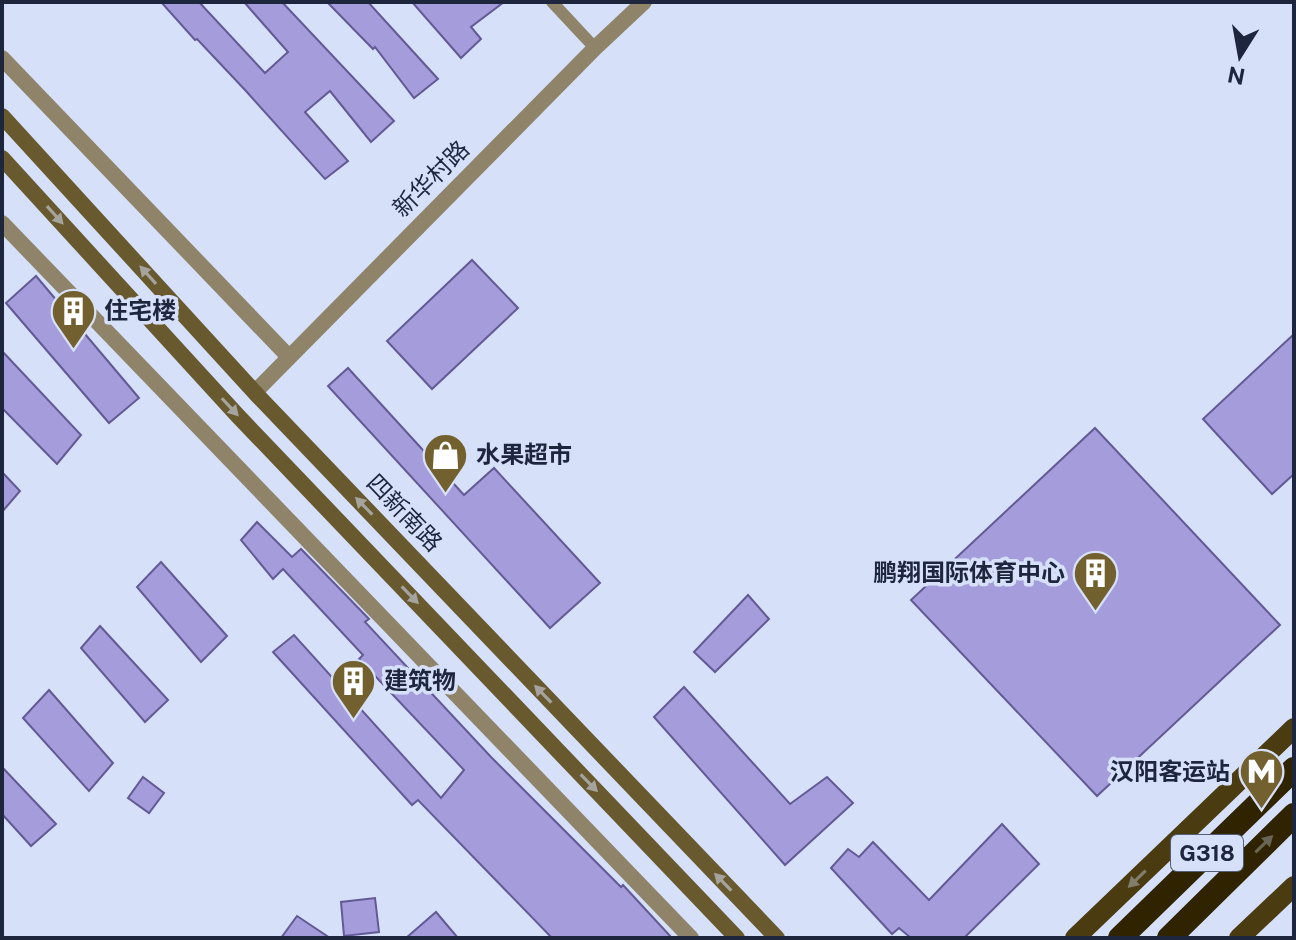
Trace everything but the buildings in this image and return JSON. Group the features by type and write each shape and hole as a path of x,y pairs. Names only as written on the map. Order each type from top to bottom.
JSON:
{"highway":[{"name":"G318","path":"1120,938 1294,769"},
{"name":"G318","path":"1169,938 1294,815"}],"main road":[{"name":"四新南路","path":"2,116 255,392 777,938"},
{"path":"2,158 238,416 737,938"},
{"path":"1075,938 1294,728"},
{"path":"1239,938 1294,886"}],"street":[{"name":"新华村路","path":"255,392 644,2"},
{"path":"2,58 289,357"},
{"path":"2,223 691,938"}],"lane":[{"path":"552,2 595,48"}],"place":[{"name":"住宅楼","path":"73,350"},
{"name":"水果超市","path":"445,494"},
{"name":"鹏翔国际体育中心","path":"1096,612"},
{"name":"建筑物","path":"353,720"},
{"name":"汉阳客运站","path":"1261,811"}]}
